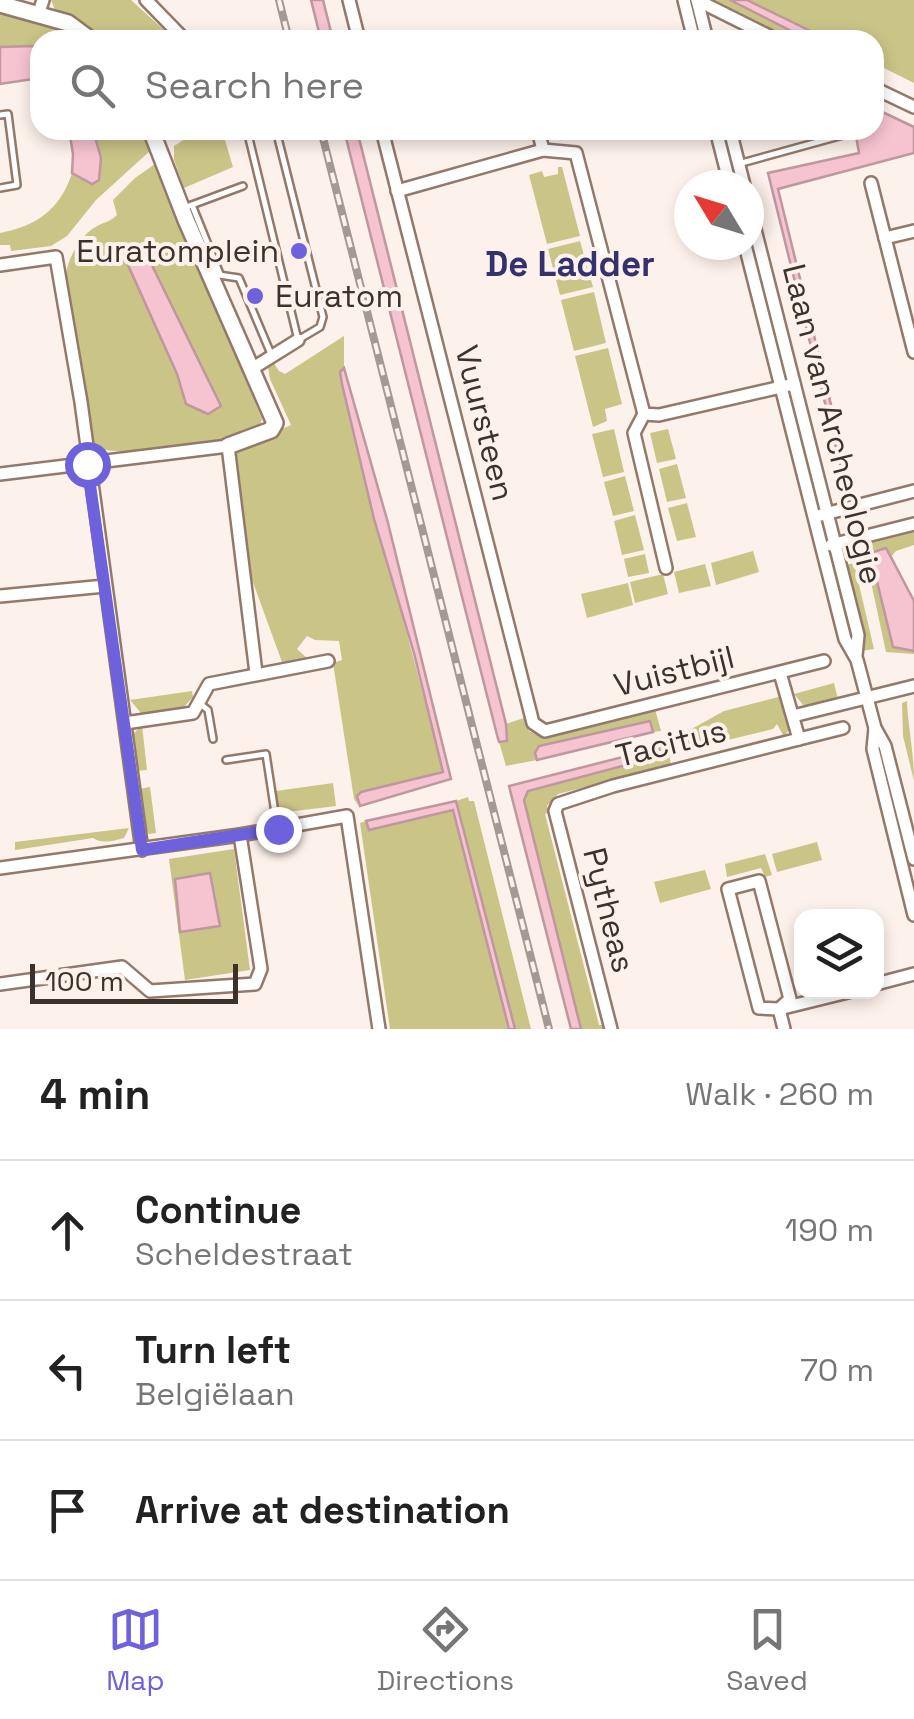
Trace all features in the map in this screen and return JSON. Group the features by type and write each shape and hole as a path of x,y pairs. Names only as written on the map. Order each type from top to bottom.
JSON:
{"street":[{"path":"146,0 175,30"},
{"path":"350,0 358,30"},
{"path":"684,0 692,30"},
{"path":"697,0 704,30"},
{"path":"697,0 758,30"},
{"path":"0,4 41,6 77,30"},
{"path":"884,93 914,107"},
{"path":"0,474 228,446 270,430 275,422 250,370 160,140"},
{"name":"Vuursteen","path":"384,140 537,729"},
{"path":"540,140 542,150"},
{"path":"721,140 735,170"},
{"path":"731,140 732,170"},
{"path":"397,191 542,150 576,154 644,414 634,432 666,568"},
{"path":"871,183 914,352"},
{"path":"885,238 914,231"},
{"path":"0,266 56,257 81,402 142,850"},
{"name":"Laan van Archeologie","path":"749,260 780,387 828,546 846,639 856,656 875,728 885,746 914,860"},
{"name":"Laan van Archeologie","path":"763,260 794,384 820,515"},
{"path":"250,370 298,340"},
{"path":"644,414 659,416 794,384"},
{"path":"228,446 256,673"},
{"path":"820,515 914,491"},
{"path":"828,546 914,524"},
{"path":"0,596 104,586"},
{"path":"126,723 193,713 209,684 328,660"},
{"name":"Vuistbijl","path":"537,729 545,731 824,661"},
{"path":"780,672 800,739"},
{"path":"793,716 914,686"},
{"name":"Tacitus","path":"558,804 613,786 843,728"},
{"name":"Laan van Archeologie","path":"875,728 873,749 914,915"},
{"name":"Pytheas","path":"558,804 555,811 611,1029"},
{"path":"0,868 240,836 348,816 379,1029"},
{"path":"0,984 122,967 150,991 255,984 261,969 240,836"},
{"path":"779,1009 790,999 759,881 728,889 760,1008 779,1009 820,999"},
{"path":"884,982 914,974"},
{"path":"779,1009 784,1029"}],"lane":[{"path":"0,115 8,114 17,185 0,188"},
{"path":"248,140 298,340 320,327 323,318 278,140"},
{"path":"732,165 824,140"},
{"path":"187,207 243,186"},
{"path":"215,274 239,278 272,356"},
{"path":"200,703 208,710 213,739"},
{"path":"226,760 266,754 278,829"}],"shaded area":[{"path":"51,0 131,0 164,30 85,30 55,10"},
{"path":"311,0 323,0 330,30 318,30"},
{"path":"715,0 730,0 789,30 774,30"},
{"path":"730,0 747,0 808,30 789,30"},
{"path":"747,0 914,0 914,83 884,68 884,30 808,30"},
{"path":"0,11 49,22 62,30 30,30 30,47 0,47"},
{"path":"30,46 30,80 0,84 0,47"},
{"path":"884,113 914,127 914,153 778,189 853,494 848,496 768,173 859,153 857,140 884,140"},
{"path":"71,140 96,140 101,158 99,180 92,184 72,173"},
{"path":"96,140 146,140 151,150 96,200 67,236 51,246 11,251 10,245 0,245 0,233 35,221 53,206 72,173 92,184 101,158"},
{"path":"183,140 225,140 233,167 184,188 174,160 174,146"},
{"path":"347,140 360,140 506,724 507,741 499,742"},
{"path":"155,164 262,419 259,427 178,448 96,448 91,437 66,273 80,242 117,215 113,200","holes":["144,249 221,405 187,404 124,256"]},
{"path":"558,167 562,167 580,236 547,244 529,175 542,171 544,177 558,174"},
{"path":"580,241 593,287 560,295 548,249"},
{"path":"134,245 144,249 221,406 208,414 186,404 177,374 124,256"},
{"path":"594,292 606,343 574,351 561,300"},
{"path":"344,336 342,384 443,773 357,796 358,805 333,663 342,660 339,641 307,636 297,649 307,658 282,662 250,574 233,451 291,425 270,379 268,368 273,362 285,374"},
{"path":"608,348 622,404 605,409 607,421 593,427 575,356"},
{"path":"344,368 388,523 451,779 360,806 357,796 361,792 443,772 414,653 374,519 342,384 340,372"},
{"path":"614,429 624,472 603,477 592,434"},
{"path":"668,429 676,459 657,463 650,433"},
{"path":"677,464 686,498 667,502 659,469"},
{"path":"625,476 634,511 613,516 604,482"},
{"path":"687,503 696,537 677,541 668,508"},
{"path":"635,515 644,550 622,555 614,521"},
{"path":"914,532 914,545 892,556 914,601 886,548 893,647 914,654 886,652 863,545"},
{"path":"886,548 914,601 914,651 893,647 870,553"},
{"path":"753,551 759,572 716,585 711,563"},
{"path":"645,554 649,573 628,577 624,559"},
{"path":"854,563 874,649 861,651 845,565"},
{"path":"705,564 711,586 679,593 674,572"},
{"path":"663,574 668,594 635,603 630,582"},
{"path":"628,583 633,605 587,618 581,594"},
{"path":"834,683 838,699 805,707 794,694"},
{"path":"192,691 193,697 184,707 141,713 130,700"},
{"path":"782,696 790,728 784,737 777,724 773,729 682,751 679,736 724,711"},
{"path":"907,701 914,781 903,736 902,703"},
{"path":"655,709 661,731 653,732 650,722 535,753 537,760 506,766 499,742 506,741 506,724 524,718 529,731 542,737"},
{"path":"650,721 653,732 537,760 539,746"},
{"path":"142,725 147,770 135,771 132,735"},
{"path":"667,744 671,765 558,794 547,806 549,812 545,814 599,1025 605,1029 581,1029 523,800 527,791 659,756 658,745"},
{"path":"658,748 660,756 528,791 524,800 581,1029 571,1029 509,786"},
{"path":"333,783 336,806 279,813 276,791"},
{"path":"150,787 156,833 149,834 143,826 139,789"},
{"path":"468,797 474,801 531,1029 515,1029 456,801"},
{"path":"456,801 515,1029 509,1029 453,810 369,830 366,821"},
{"path":"453,810 509,1029 390,1029 360,823 366,821 369,830"},
{"path":"129,828 124,838 116,840 93,838 15,850 15,842"},
{"path":"817,842 822,860 777,872 772,854"},
{"path":"234,849 250,970 185,980 169,859"},
{"path":"765,854 772,875 765,877 761,868 727,877 725,864"},
{"path":"705,870 711,889 660,903 654,882"},
{"path":"210,873 220,926 180,932 175,879"}],"railway":[{"path":"279,0 286,30"},
{"path":"324,140 549,1029"}],"place":[{"name":"Euratomplein","path":"299,251"},
{"name":"Euratom","path":"255,296"}],"district":[{"name":"De Ladder","path":"570,264"}],"route":[{"path":"87,464 142,850 278,829"}]}
